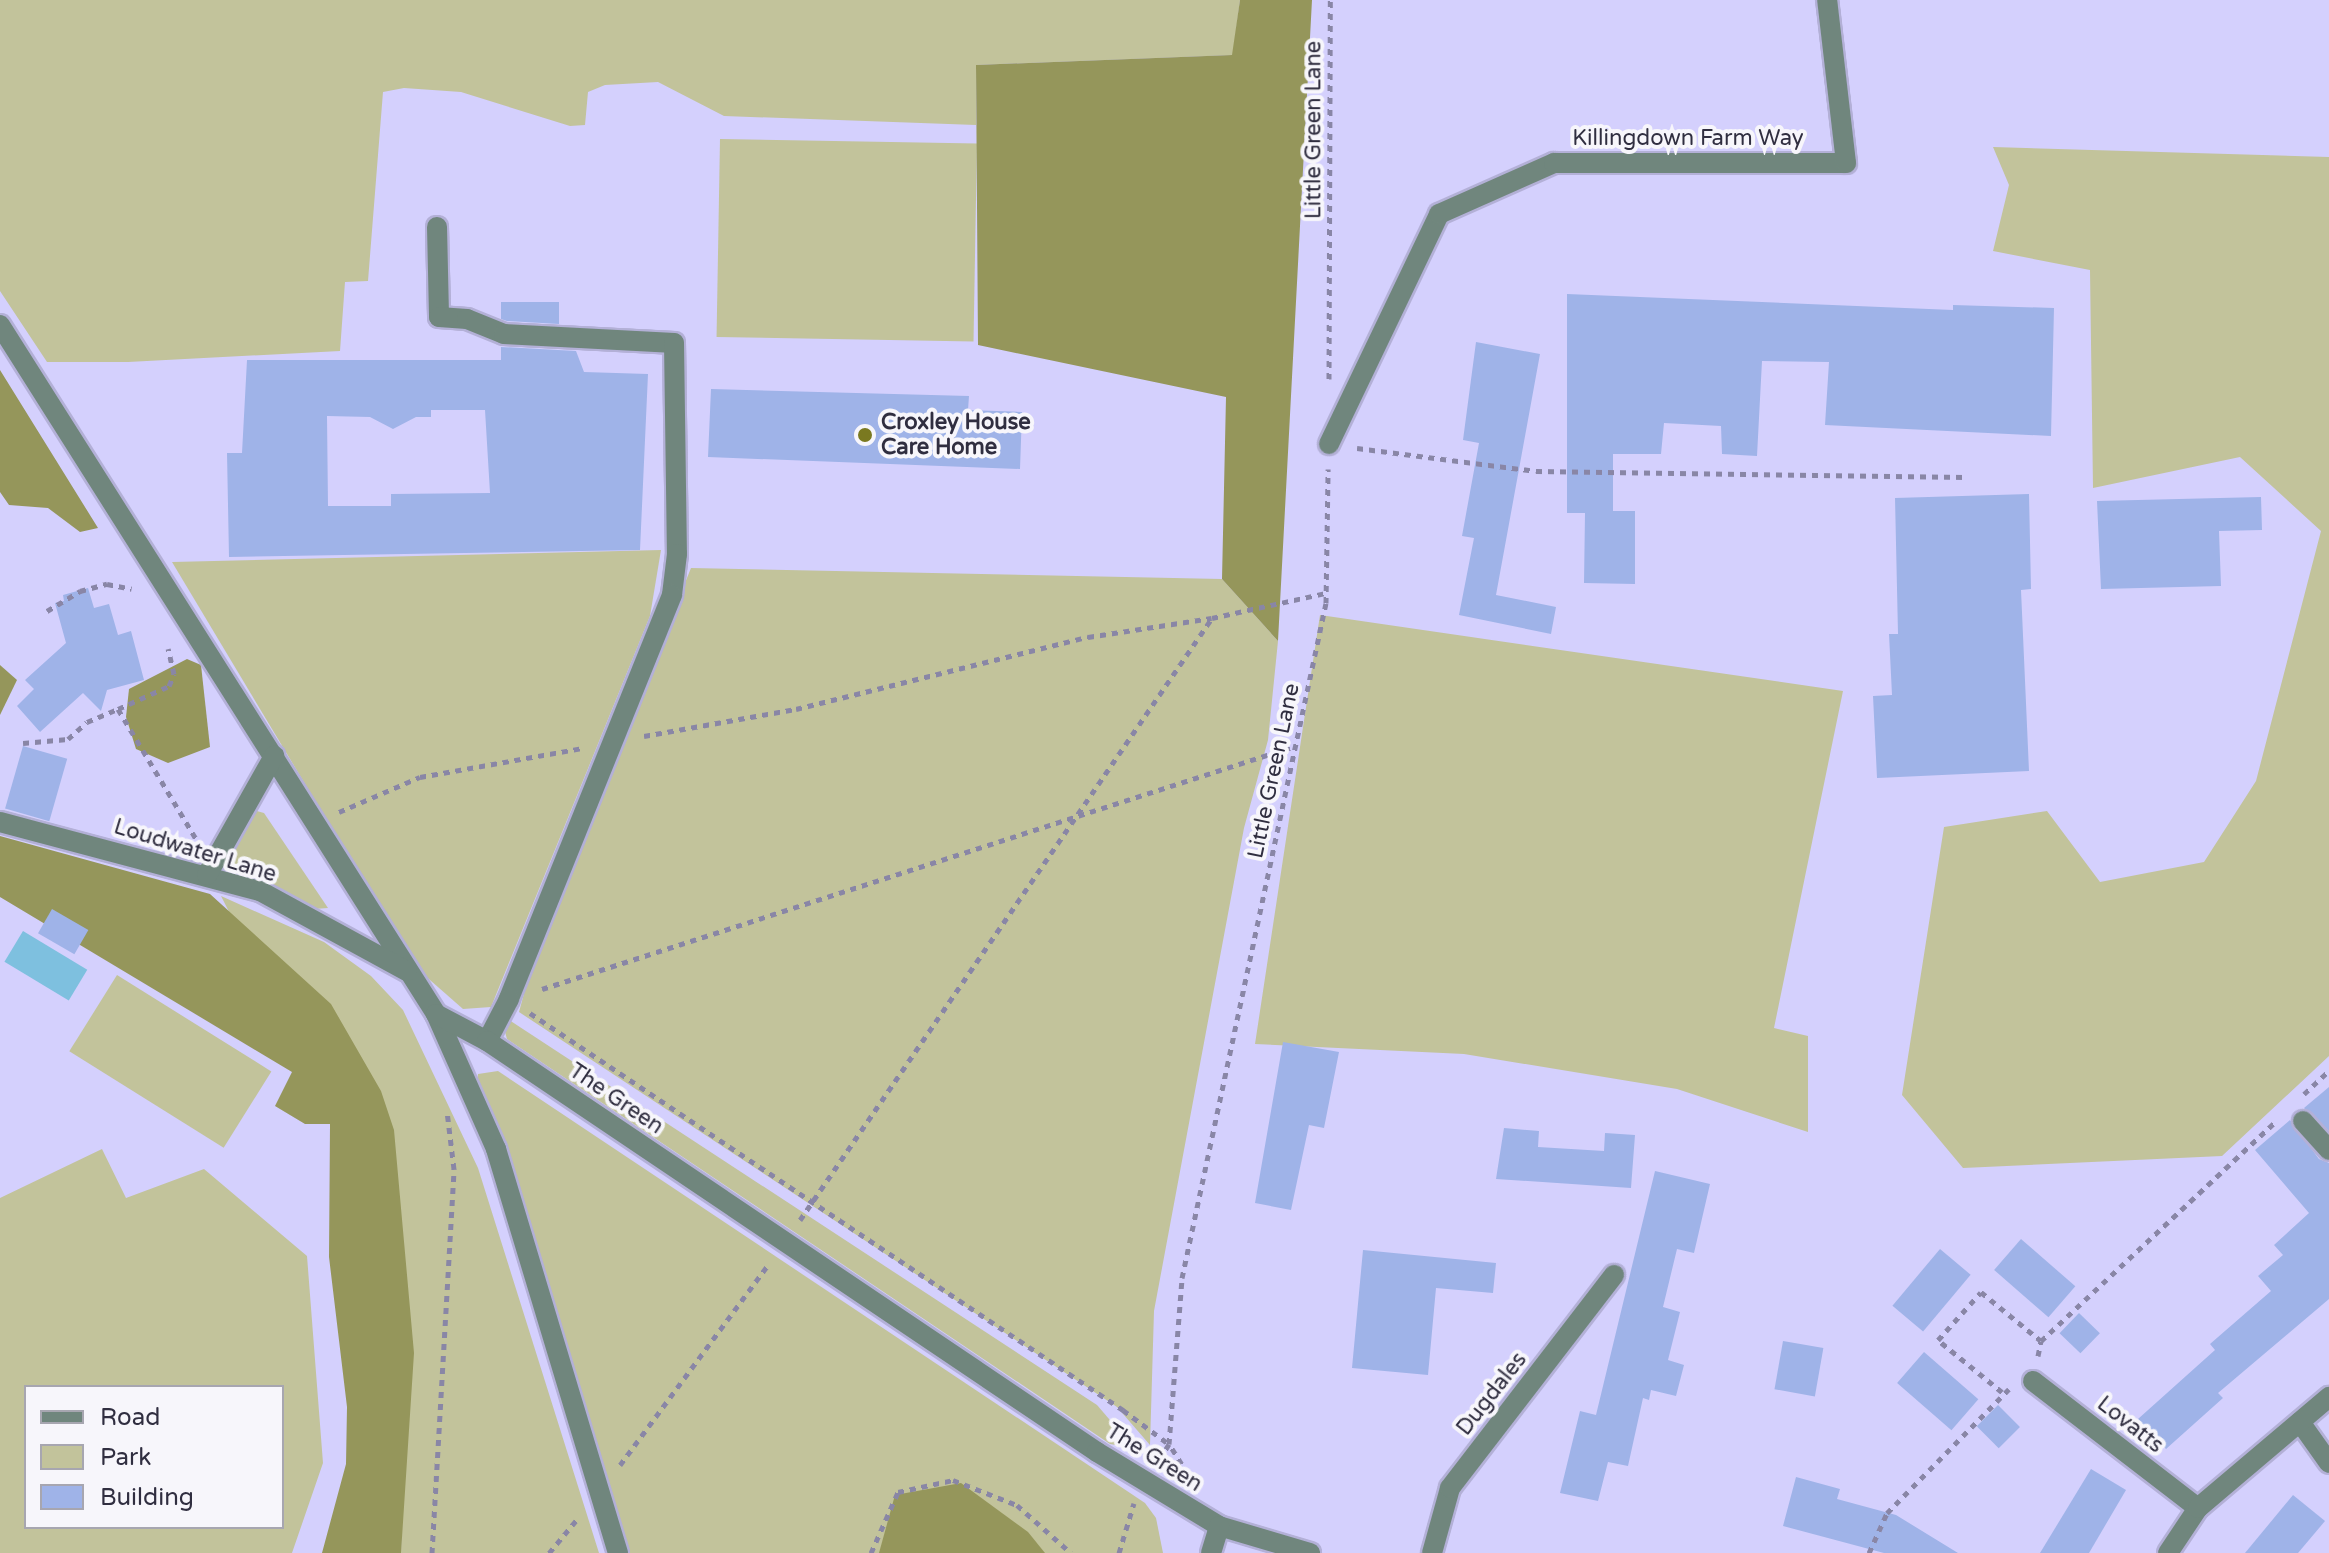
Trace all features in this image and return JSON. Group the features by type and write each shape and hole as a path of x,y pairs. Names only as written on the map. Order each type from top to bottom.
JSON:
{"street":[{"name":"Killingdown Farm Way","path":"1329,444 1439,214 1554,163 1846,163 1827,0"},
{"path":"437,227 439,317 467,319 504,334 674,343 677,554 672,595 509,999 487,1041"},
{"path":"0,325 436,1014 496,1149 618,1553"},
{"path":"208,874 274,756"},
{"name":"Loudwater Lane","path":"0,822 208,874 260,891 409,972"},
{"name":"The Green","path":"436,1014 487,1041 1097,1452 1219,1526 1310,1553"},
{"path":"2294,1113 2329,1150"},
{"name":"Dugdales","path":"1432,1553 1450,1488 1614,1275"},
{"name":"Lovatts","path":"2033,1381 2198,1508"},
{"path":"2168,1553 2198,1508 2329,1397"},
{"path":"2300,1422 2329,1463"},
{"path":"1211,1553 1219,1526"}],"path":[{"name":"Little Green Lane","path":"1329,397 1330,0"},
{"name":"Little Green Lane","path":"1169,1444 1182,1278 1326,593 1329,444"},
{"path":"1329,444 1536,471 1966,477"},
{"path":"47,611 80,591 107,584 130,585 137,596"},
{"path":"316,823 420,777 796,709 1088,637 1212,618 1326,593"},
{"path":"549,1553 600,1492 786,1240 1082,814 1212,618"},
{"path":"23,743 68,739 87,722 169,686 174,674 165,643"},
{"path":"118,709 192,828 208,874"},
{"path":"509,999 1295,746"},
{"path":"509,999 1169,1444 1191,1479"},
{"path":"1869,1553 1887,1513 2002,1392 2033,1381 2041,1341 2294,1113 2329,1071"},
{"path":"432,1553 454,1169 447,1107"},
{"path":"2002,1392 1938,1340 1981,1292 2041,1341"},
{"path":"871,1553 898,1492 953,1480 1017,1505 1071,1553"}],"green space":[{"path":"0,0 1240,0 1233,55 976,65 976,125 724,116 658,82 605,85 588,92 585,125 570,126 461,92 404,88 383,92 368,281 345,282 340,351 128,362 47,362 0,291"},
{"path":"1240,0 1312,0 1278,641 1222,579 1226,397 978,345 976,65 1232,55"},
{"path":"720,139 977,143 974,341 717,337"},
{"path":"1993,147 2329,157 2329,1056 2222,1156 1963,1168 1902,1095 1944,827 2047,811 2100,882 2204,862 2256,781 2321,531 2240,457 2093,488 2090,270 1993,251 2009,185"},
{"path":"0,370 98,528 80,532 48,508 9,505 0,492"},
{"path":"661,550 650,616 491,1007 463,1009 414,966 172,562"},
{"path":"691,568 1222,579 1278,641 1268,740 1244,828 1154,1311 1150,1445 1117,1407 519,1012 532,964"},
{"path":"1320,615 1843,691 1774,1028 1808,1036 1808,1132 1677,1089 1464,1054 1255,1044"},
{"path":"187,659 201,665 210,747 168,763 136,749 126,717 129,689"},
{"path":"0,665 17,680 0,715"},
{"path":"245,808 264,813 328,908 314,909 228,863 224,847"},
{"path":"0,836 210,894 331,1004 381,1091 394,1130 414,1353 401,1553 322,1553 346,1464 347,1407 329,1257 330,1124 305,1124 275,1106 292,1072 0,897"},
{"path":"221,896 324,942 371,976 403,1010 478,1168 599,1553 401,1553 402,1491 336,1123"},
{"path":"117,975 271,1071 224,1148 69,1051"},
{"path":"500,1014 1097,1405 1134,1448 1110,1444 507,1039"},
{"path":"498,1071 1145,1503 1156,1518 1163,1553 619,1553 475,1101 478,1074"},
{"path":"102,1149 126,1198 204,1169 307,1256 323,1463 292,1553 0,1553 0,1198"},
{"path":"961,1483 1028,1532 1045,1553 879,1553 895,1495"}],"water":[{"path":"23,931 87,970 69,1000 4,962"}],"building":[{"path":"1567,294 1953,310 1953,305 2054,308 2051,436 1825,425 1829,362 1762,361 1757,456 1722,454 1721,426 1664,423 1661,454 1613,454 1613,511 1635,511 1635,584 1584,583 1585,513 1567,513"},
{"path":"501,302 559,302 559,324 501,319"},
{"path":"1476,342 1540,354 1496,595 1556,607 1551,634 1459,615 1474,538 1462,536 1479,443 1463,440"},
{"path":"501,347 576,351 584,372 648,374 640,550 229,557 227,453 242,453 247,360 501,360","holes":["431,410 485,410 490,493 391,494 391,506 328,506 327,416 370,417 393,429 416,417 431,417"]},
{"name":"Croxley House Care Home","path":"711,389 969,396 968,410 1022,412 1020,469 708,457"},
{"path":"2029,494 2031,589 2021,590 2029,771 1877,778 1873,696 1892,695 1889,634 1898,634 1895,498"},
{"path":"2261,497 2262,530 2219,531 2221,586 2101,589 2097,501"},
{"path":"88,588 94,608 109,604 118,635 131,631 144,680 107,690 101,711 83,693 40,732 17,706 34,689 25,680 66,643 55,603 64,601 63,595"},
{"path":"23,746 67,759 49,821 5,808"},
{"path":"52,909 88,930 74,954 38,933"},
{"path":"1283,1042 1339,1052 1324,1128 1309,1125 1291,1210 1255,1203"},
{"path":"2329,1087 2329,1131 2304,1108"},
{"path":"2290,1120 2319,1159 2329,1163 2329,1299 2218,1393 2223,1398 2166,1449 2138,1419 2215,1350 2210,1344 2271,1291 2258,1276 2283,1255 2274,1245 2309,1213 2255,1150"},
{"path":"1504,1128 1539,1131 1538,1147 1604,1151 1605,1133 1635,1135 1631,1188 1496,1179"},
{"path":"1655,1171 1710,1184 1694,1253 1677,1249 1663,1307 1680,1312 1668,1360 1684,1365 1676,1396 1651,1390 1649,1400 1643,1398 1628,1466 1608,1462 1598,1501 1560,1493 1580,1411 1596,1415"},
{"path":"2021,1239 2075,1286 2048,1317 1994,1270"},
{"path":"1940,1249 1971,1275 1923,1331 1892,1306"},
{"path":"1363,1250 1496,1263 1493,1293 1436,1288 1428,1375 1352,1368"},
{"path":"2079,1313 2100,1333 2080,1353 2060,1333"},
{"path":"1783,1341 1823,1348 1815,1396 1774,1389"},
{"path":"1924,1352 1978,1399 1951,1430 1897,1383"},
{"path":"1998,1405 2020,1427 1999,1448 1977,1426"},
{"path":"2091,1469 2126,1490 2089,1553 2040,1553"},
{"path":"1796,1477 1840,1489 1837,1499 1896,1515 1958,1553 1884,1553 1783,1526"},
{"path":"2293,1495 2325,1521 2298,1553 2245,1553"}],"place":[{"name":"Croxley House Care Home","path":"865,435"}]}
